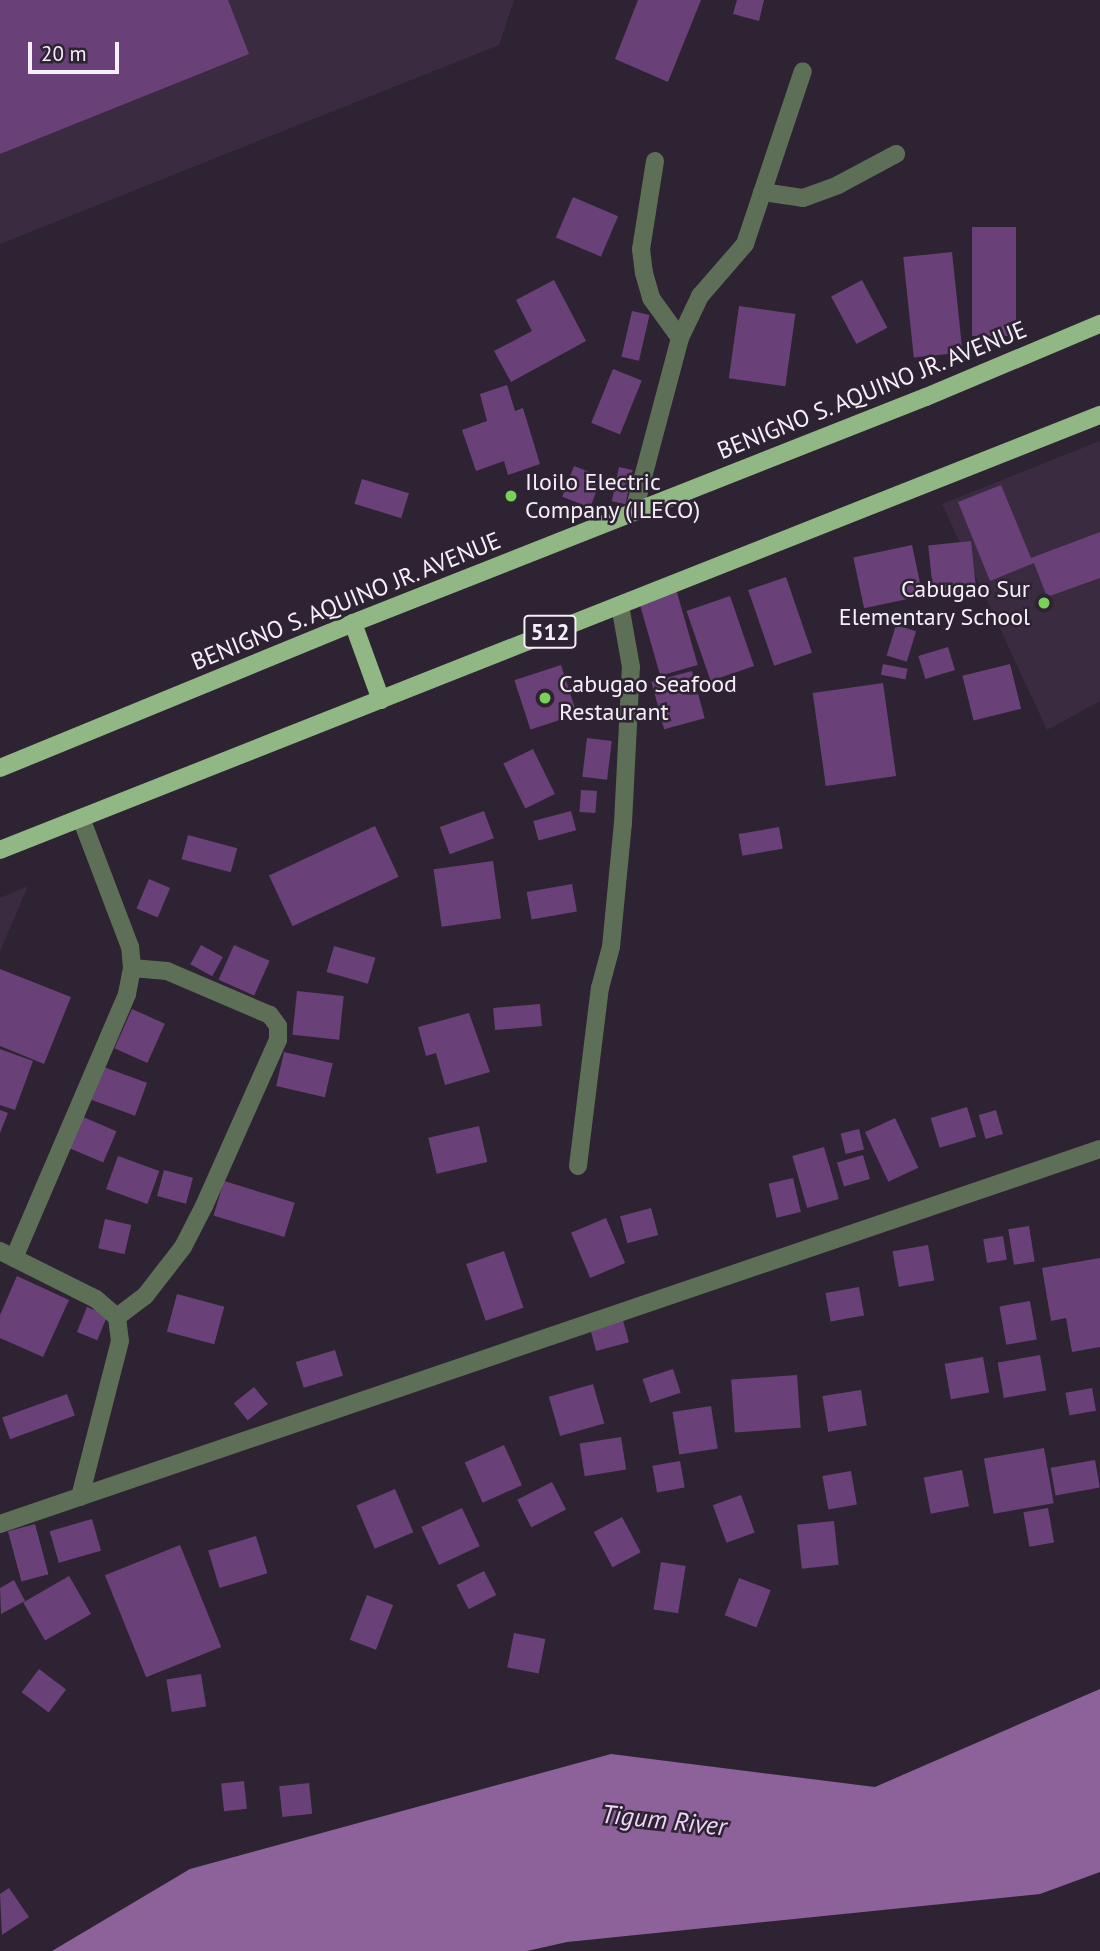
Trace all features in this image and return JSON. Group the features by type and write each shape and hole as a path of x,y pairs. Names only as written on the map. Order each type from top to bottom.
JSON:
{"main road":[{"name":"BENIGNO S. AQUINO JR. AVENUE","path":"0,768 353,623 926,397 1100,324"},
{"name":"512","path":"0,850 1100,415"},
{"path":"353,623 381,700"}],"street":[{"path":"634,511 680,338 700,296 745,244 803,71"},
{"path":"762,192 803,198 896,154"},
{"path":"655,161 641,249 644,273 651,298 680,338"},
{"path":"578,1167 600,988 611,947 623,823 631,667 620,605"},
{"path":"80,1497 120,1341 117,1317 96,1299 7,1254 127,994 132,968 130,947 82,818"},
{"path":"117,1317 145,1296 183,1247 278,1040 278,1026 270,1015 167,971 132,968"},
{"path":"0,1524 1100,1149"}],"shaded area":[{"path":"0,0 514,0 499,45 0,244"},
{"name":"Cabugao Sur Elementary School","path":"1100,441 1100,701 1047,730 942,504"},
{"path":"28,886 0,951 0,898"}],"water":[{"name":"Tigum River","path":"1100,1689 1100,1872 1040,1894 567,1942 527,1951 52,1951 190,1869 611,1754 875,1787"}],"building":[{"path":"0,0 228,0 249,54 0,154"},
{"path":"638,0 701,0 668,82 615,59"},
{"path":"737,0 764,0 759,21 733,14"},
{"path":"573,197 618,216 601,257 556,238"},
{"path":"972,227 1016,227 1016,336 972,336"},
{"path":"952,252 963,352 914,358 903,257"},
{"path":"554,280 586,341 511,382 494,351 532,331 516,300"},
{"path":"862,280 887,328 856,344 831,296"},
{"path":"739,306 795,314 785,386 729,378"},
{"path":"632,311 650,315 639,361 621,357"},
{"path":"613,369 642,381 620,434 591,423"},
{"path":"507,385 515,411 523,408 540,464 508,475 504,461 476,471 462,430 487,421 480,394"},
{"path":"574,466 602,477 590,508 562,497"},
{"path":"619,467 633,470 625,504 612,501"},
{"path":"362,479 409,493 401,518 354,504"},
{"path":"1001,485 1031,558 1100,532 1100,578 1047,597 1034,563 990,581 958,502"},
{"path":"971,541 976,591 933,595 928,545"},
{"path":"912,545 923,596 864,608 853,557"},
{"path":"786,577 812,653 774,666 748,590"},
{"path":"676,589 698,665 660,676 639,600"},
{"path":"730,596 754,666 711,681 687,611"},
{"path":"896,625 916,631 907,662 887,656"},
{"path":"948,647 955,670 925,679 918,656"},
{"path":"883,664 908,669 905,680 881,675"},
{"path":"1010,664 1021,709 974,720 962,676"},
{"name":"Cabugao Seafood Restaurant","path":"561,665 577,714 530,730 514,680"},
{"path":"692,671 705,718 664,729 651,682"},
{"path":"883,683 896,776 826,786 813,693"},
{"path":"587,738 612,741 607,780 582,777"},
{"name":"Cabugao Seafood Restaurant","path":"533,749 555,794 525,808 503,763"},
{"path":"581,790 597,791 595,813 579,812"},
{"path":"484,811 494,838 450,854 440,827"},
{"path":"571,811 576,830 539,840 533,821"},
{"path":"375,826 399,877 293,926 269,875"},
{"path":"779,827 783,849 742,856 739,834"},
{"path":"188,835 237,848 231,872 182,859"},
{"path":"493,861 501,918 442,927 434,869"},
{"path":"149,879 170,888 158,917 136,908"},
{"path":"572,884 577,912 532,920 527,892"},
{"path":"201,945 223,957 212,976 190,964"},
{"path":"234,945 270,961 254,996 219,980"},
{"path":"334,946 375,958 368,984 327,972"},
{"path":"0,969 71,997 44,1064 0,1046"},
{"path":"297,991 344,996 339,1040 292,1035"},
{"path":"540,1004 542,1026 495,1030 493,1008"},
{"path":"132,1009 165,1024 147,1063 115,1048"},
{"path":"469,1013 490,1072 445,1085 436,1053 426,1056 418,1027"},
{"path":"0,1049 33,1061 15,1110 0,1105"},
{"path":"284,1052 333,1063 325,1097 276,1086"},
{"path":"101,1066 147,1083 135,1116 89,1099"},
{"path":"967,1107 976,1137 940,1148 931,1118"},
{"path":"0,1110 8,1113 0,1133"},
{"path":"996,1110 1003,1134 986,1139 979,1115"},
{"path":"76,1114 117,1131 103,1162 63,1145"},
{"path":"895,1118 918,1168 888,1182 865,1132"},
{"path":"479,1126 487,1162 437,1174 428,1138"},
{"path":"859,1129 864,1149 846,1154 841,1134"},
{"path":"824,1147 839,1199 807,1208 792,1156"},
{"path":"863,1155 870,1179 844,1186 837,1162"},
{"path":"118,1156 159,1171 147,1204 106,1189"},
{"path":"164,1170 193,1178 186,1204 157,1196"},
{"path":"793,1178 801,1212 777,1218 769,1184"},
{"path":"224,1181 295,1203 284,1237 213,1215"},
{"path":"651,1208 658,1235 627,1243 620,1216"},
{"path":"606,1218 625,1263 590,1278 571,1233"},
{"path":"105,1219 131,1225 125,1254 98,1248"},
{"path":"1029,1226 1035,1262 1014,1265 1008,1229"},
{"path":"1003,1236 1007,1260 987,1263 983,1239"},
{"path":"928,1245 934,1280 899,1287 893,1251"},
{"path":"504,1251 524,1308 486,1321 466,1264"},
{"path":"1100,1258 1100,1347 1072,1352 1066,1318 1051,1321 1042,1268"},
{"path":"17,1276 69,1300 43,1357 0,1338 0,1315"},
{"path":"859,1287 864,1316 831,1321 826,1293"},
{"path":"177,1294 224,1307 214,1344 167,1332"},
{"path":"1030,1301 1037,1339 1006,1345 999,1306"},
{"path":"87,1307 107,1315 97,1340 77,1332"},
{"path":"623,1320 629,1342 596,1351 590,1329"},
{"path":"335,1350 343,1376 304,1388 296,1362"},
{"path":"1040,1355 1046,1390 1004,1398 998,1362"},
{"path":"983,1357 989,1392 951,1399 945,1364"},
{"path":"673,1369 681,1393 650,1403 643,1379"},
{"path":"797,1375 801,1428 735,1432 731,1380"},
{"path":"593,1384 604,1423 560,1436 549,1397"},
{"path":"254,1387 268,1404 248,1420 234,1403"},
{"path":"1092,1388 1096,1411 1069,1415 1065,1393"},
{"path":"861,1390 867,1426 828,1432 822,1396"},
{"path":"67,1394 75,1416 10,1439 2,1418"},
{"path":"711,1406 718,1448 679,1455 672,1412"},
{"path":"621,1437 626,1470 585,1476 580,1444"},
{"path":"504,1445 522,1485 483,1503 465,1462"},
{"path":"1044,1448 1054,1503 994,1514 984,1459"},
{"path":"1095,1460 1100,1488 1056,1495 1051,1468"},
{"path":"680,1461 685,1488 657,1492 652,1466"},
{"path":"962,1470 969,1506 931,1514 924,1477"},
{"path":"851,1471 857,1504 828,1510 822,1476"},
{"path":"552,1482 566,1510 531,1527 517,1500"},
{"path":"395,1489 413,1532 375,1549 356,1505"},
{"path":"741,1495 755,1533 726,1543 713,1505"},
{"path":"462,1508 480,1546 439,1565 421,1527"},
{"path":"1048,1508 1054,1542 1029,1547 1023,1512"},
{"path":"622,1517 641,1552 613,1567 594,1532"},
{"path":"92,1519 101,1551 59,1563 50,1531"},
{"path":"834,1521 839,1565 802,1569 797,1525"},
{"path":"35,1524 48,1574 21,1581 8,1531"},
{"path":"256,1536 267,1573 220,1588 208,1551"},
{"path":"180,1545 221,1647 146,1677 105,1575"},
{"path":"661,1562 686,1566 678,1613 653,1609"},
{"path":"484,1571 496,1595 469,1609 456,1585"},
{"path":"69,1576 91,1614 45,1641 23,1602"},
{"path":"739,1578 771,1590 756,1628 725,1615"},
{"path":"14,1580 25,1601 1,1614 0,1588"},
{"path":"367,1595 393,1605 376,1650 350,1640"},
{"path":"514,1633 545,1639 539,1673 507,1667"},
{"path":"39,1669 66,1689 49,1713 22,1692"},
{"path":"201,1674 206,1707 172,1712 166,1679"},
{"path":"244,1781 247,1809 224,1811 221,1783"},
{"path":"309,1783 312,1814 282,1817 279,1786"},
{"path":"9,1888 29,1917 2,1935 0,1894"}],"place":[{"name":"Iloilo Electric Company (ILECO)","path":"511,496"},
{"name":"Cabugao Sur Elementary School","path":"1044,603"},
{"name":"Cabugao Seafood Restaurant","path":"545,698"}]}
